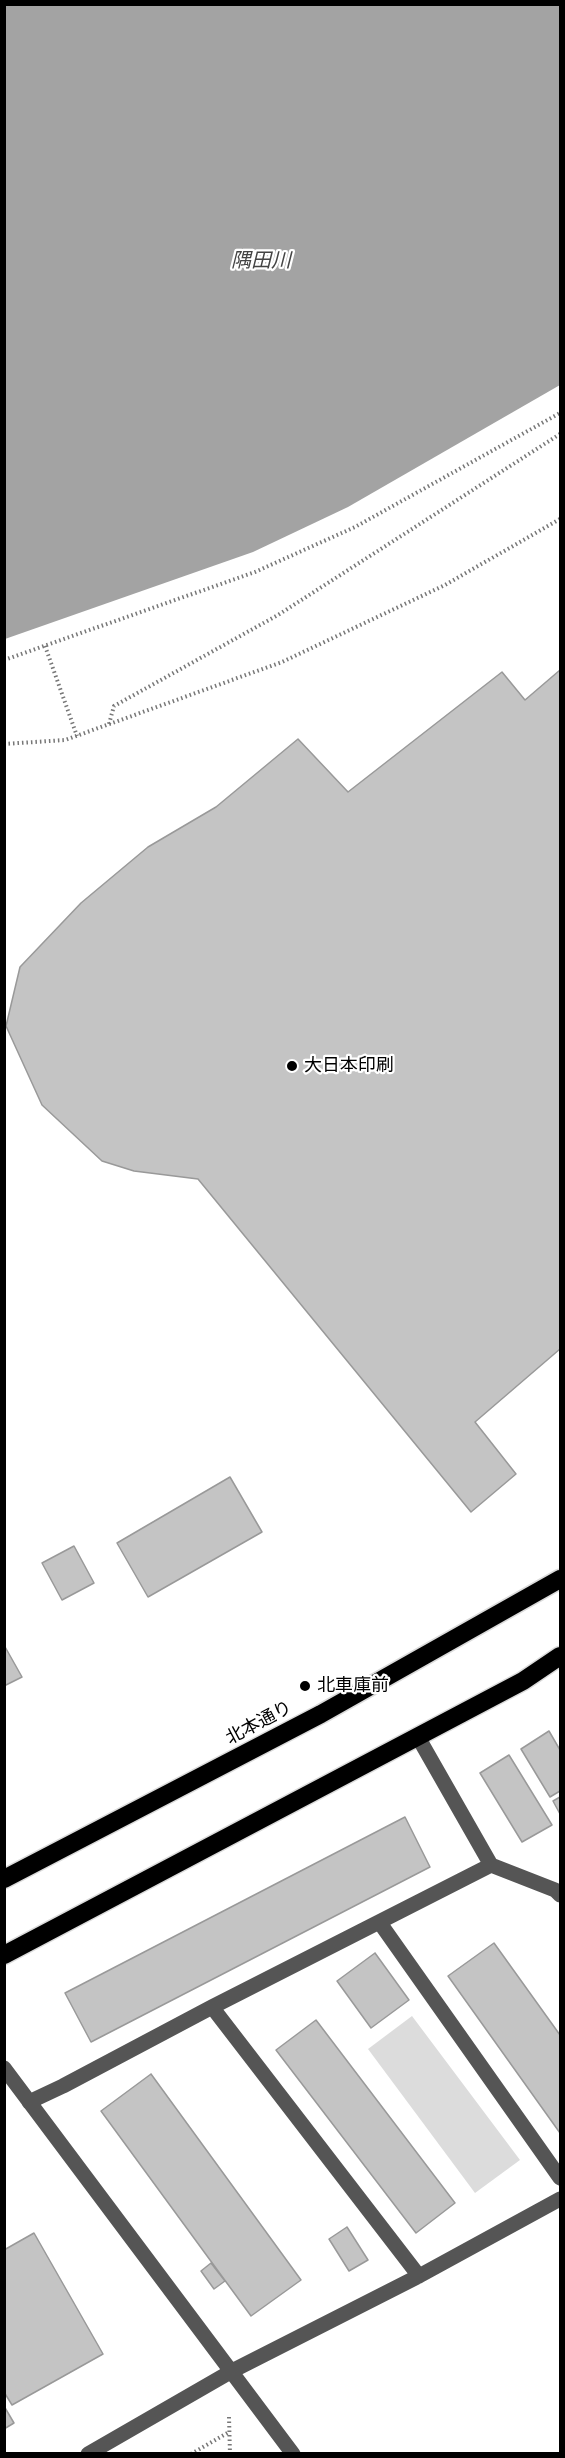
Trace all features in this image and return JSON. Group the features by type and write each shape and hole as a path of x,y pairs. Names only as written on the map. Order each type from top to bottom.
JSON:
{"highway":[{"name":"北本通り","path":"4,1879 321,1714 561,1579"},
{"path":"4,1955 523,1681 561,1656"}],"street":[{"path":"418,1737 491,1865 559,1888"},
{"path":"29,2102 491,1865"},
{"path":"380,1923 561,2178"},
{"path":"212,2007 419,2276"},
{"path":"4,2068 293,2454"},
{"path":"88,2454 232,2371 419,2276 561,2199"}],"path":[{"path":"4,660 255,572 345,531 561,413"},
{"path":"109,725 114,706 278,615 561,434"},
{"path":"4,744 65,740 282,662 445,585 561,519"},
{"path":"45,646 77,735"},
{"path":"229,2417 230,2454"},
{"path":"191,2454 229,2432"}],"shaded area":[{"path":"412,2016 520,2160 475,2193 368,2049"}],"water":[{"name":"隅田川","path":"4,5 560,5 560,385 348,507 253,552 5,639"}],"building":[{"name":"大日本印刷","path":"560,670 560,1349 475,1422 516,1474 471,1512 198,1179 134,1171 102,1161 42,1105 6,1026 20,967 81,903 148,847 216,807 298,739 348,792 502,672 525,700"},
{"path":"230,1477 262,1532 148,1597 117,1543"},
{"path":"74,1546 94,1583 62,1600 42,1563"},
{"path":"4,1645 22,1677 4,1686"},
{"path":"549,1731 560,1750 560,1791 550,1797 521,1749"},
{"path":"509,1755 552,1825 522,1842 480,1773"},
{"path":"560,1797 560,1814 553,1801"},
{"path":"405,1817 430,1867 91,2042 65,1993"},
{"path":"494,1943 560,2035 560,2133 448,1976"},
{"path":"375,1953 409,2000 371,2028 337,1981"},
{"path":"316,2020 455,2203 416,2233 276,2050"},
{"path":"151,2074 301,2280 251,2316 101,2111"},
{"path":"347,2227 368,2260 349,2271 329,2239"},
{"path":"34,2233 103,2354 12,2405 4,2392 4,2250"},
{"path":"211,2263 225,2281 214,2289 201,2271"},
{"path":"4,2406 14,2423 4,2429"}],"place":[{"name":"大日本印刷","path":"292,1066"},
{"name":"北車庫前","path":"305,1686"}]}
